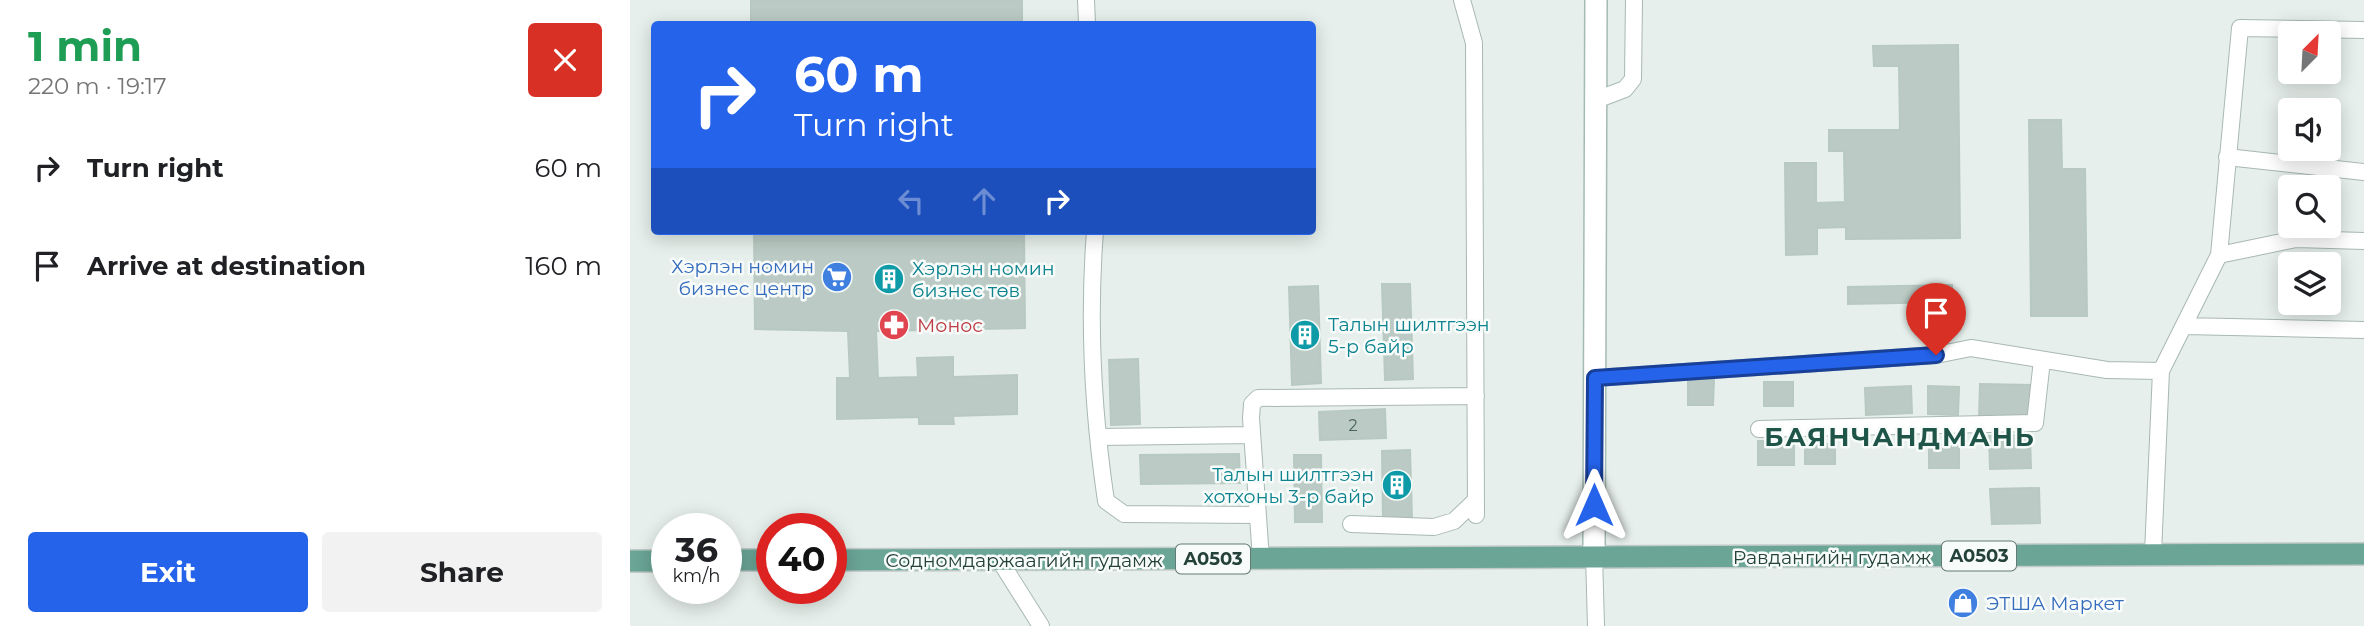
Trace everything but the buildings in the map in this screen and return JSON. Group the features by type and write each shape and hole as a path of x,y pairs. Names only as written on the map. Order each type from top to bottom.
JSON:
{"main road":[{"name":"Равдангийн гудамж","path":"1594,555 1894,558 2364,554"},
{"name":"Содномдаржаагийн гудамж","path":"847,560 1594,555"},
{"path":"630,561 651,561"}],"street":[{"path":"1086,0 1087,21"},
{"path":"1350,524 1434,527 1454,521 1476,507 1474,43 1462,0"},
{"path":"1596,0 1596,626"},
{"path":"1596,100 1625,89 1633,79 1634,0"},
{"path":"2153,554 2161,372 2219,255 2240,28 2364,30"},
{"path":"2227,157 2364,172"},
{"path":"1094,235 1090,297 1098,436 1107,502 1124,514 1258,515"},
{"path":"2219,255 2297,239 2364,241"},
{"path":"2184,326 2364,330"},
{"path":"1595,378 1936,355 1971,348 2107,370 2161,372"},
{"path":"1759,429 2035,423 2042,360"},
{"path":"1261,559 1252,435 1252,404 1258,398 1476,396"},
{"path":"1098,436 1252,435"},
{"path":"1000,561 1041,626"}],"place":[{"name":"Хэрлэн номин бизнес центр","path":"837,277"},
{"name":"Хэрлэн номин бизнес төв","path":"889,279"},
{"name":"Монос","path":"894,325"},
{"name":"Талын шилтгээн 5-р байр","path":"1305,335"},
{"name":"Талын шилтгээн хотхоны 3-р байр","path":"1397,485"},
{"name":"ЭТША Маркет","path":"1963,603"}],"district":[{"name":"БАЯНЧАНДМАНЬ","path":"1900,437"}],"route":[{"path":"1594,505 1595,378 1936,355"}]}
